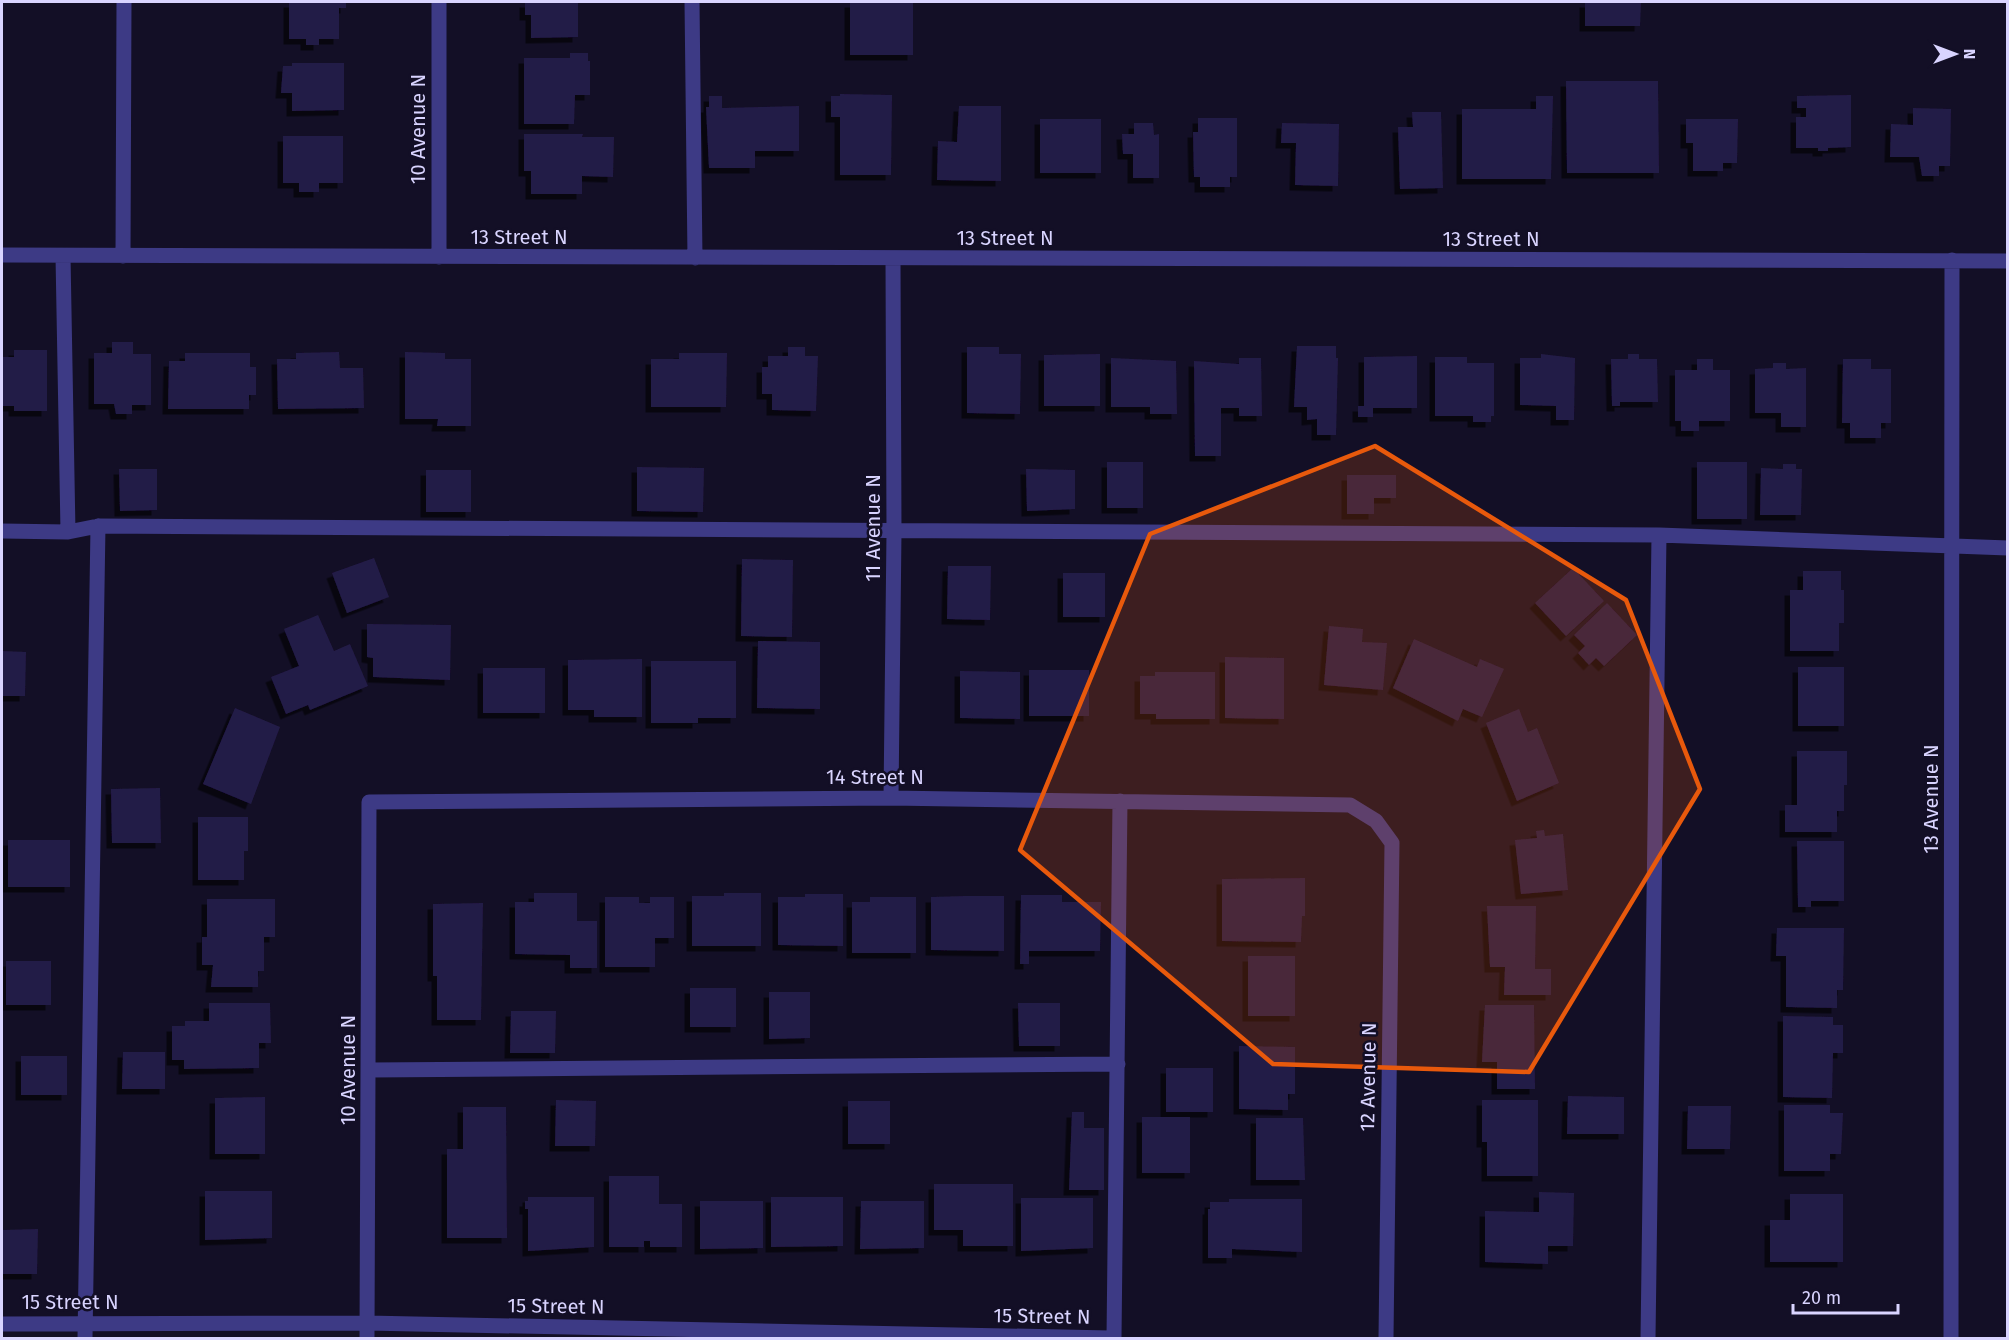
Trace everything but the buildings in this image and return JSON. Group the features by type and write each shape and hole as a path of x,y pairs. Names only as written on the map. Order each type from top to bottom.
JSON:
{"street":[{"path":"123,256 124,2"},
{"name":"10 Avenue N","path":"439,2 439,257"},
{"path":"692,2 695,258"},
{"name":"13 Street N","path":"2,255 2007,261"},
{"path":"63,256 68,532"},
{"name":"11 Avenue N","path":"891,798 894,532 893,259"},
{"name":"13 Avenue N","path":"1951,1338 1952,260"},
{"path":"85,1331 98,526"},
{"path":"2,531 68,532 98,526 1659,535 1952,548 2007,548"},
{"path":"1648,1338 1659,535"},
{"name":"14 Street N","path":"369,801 891,798 1350,805 1376,821"},
{"name":"10 Avenue N","path":"367,1331 370,1070 369,801"},
{"path":"1112,1338 1118,1064 1120,801"},
{"name":"12 Avenue N","path":"1376,821 1392,843 1386,1338"},
{"path":"370,1070 1118,1064"},
{"name":"15 Street N","path":"2,1324 85,1331 367,1331 1112,1338"}],"highlighted area":[{"path":"1375,446 1626,600 1700,789 1529,1072 1273,1064 1020,850 1150,534"}]}
